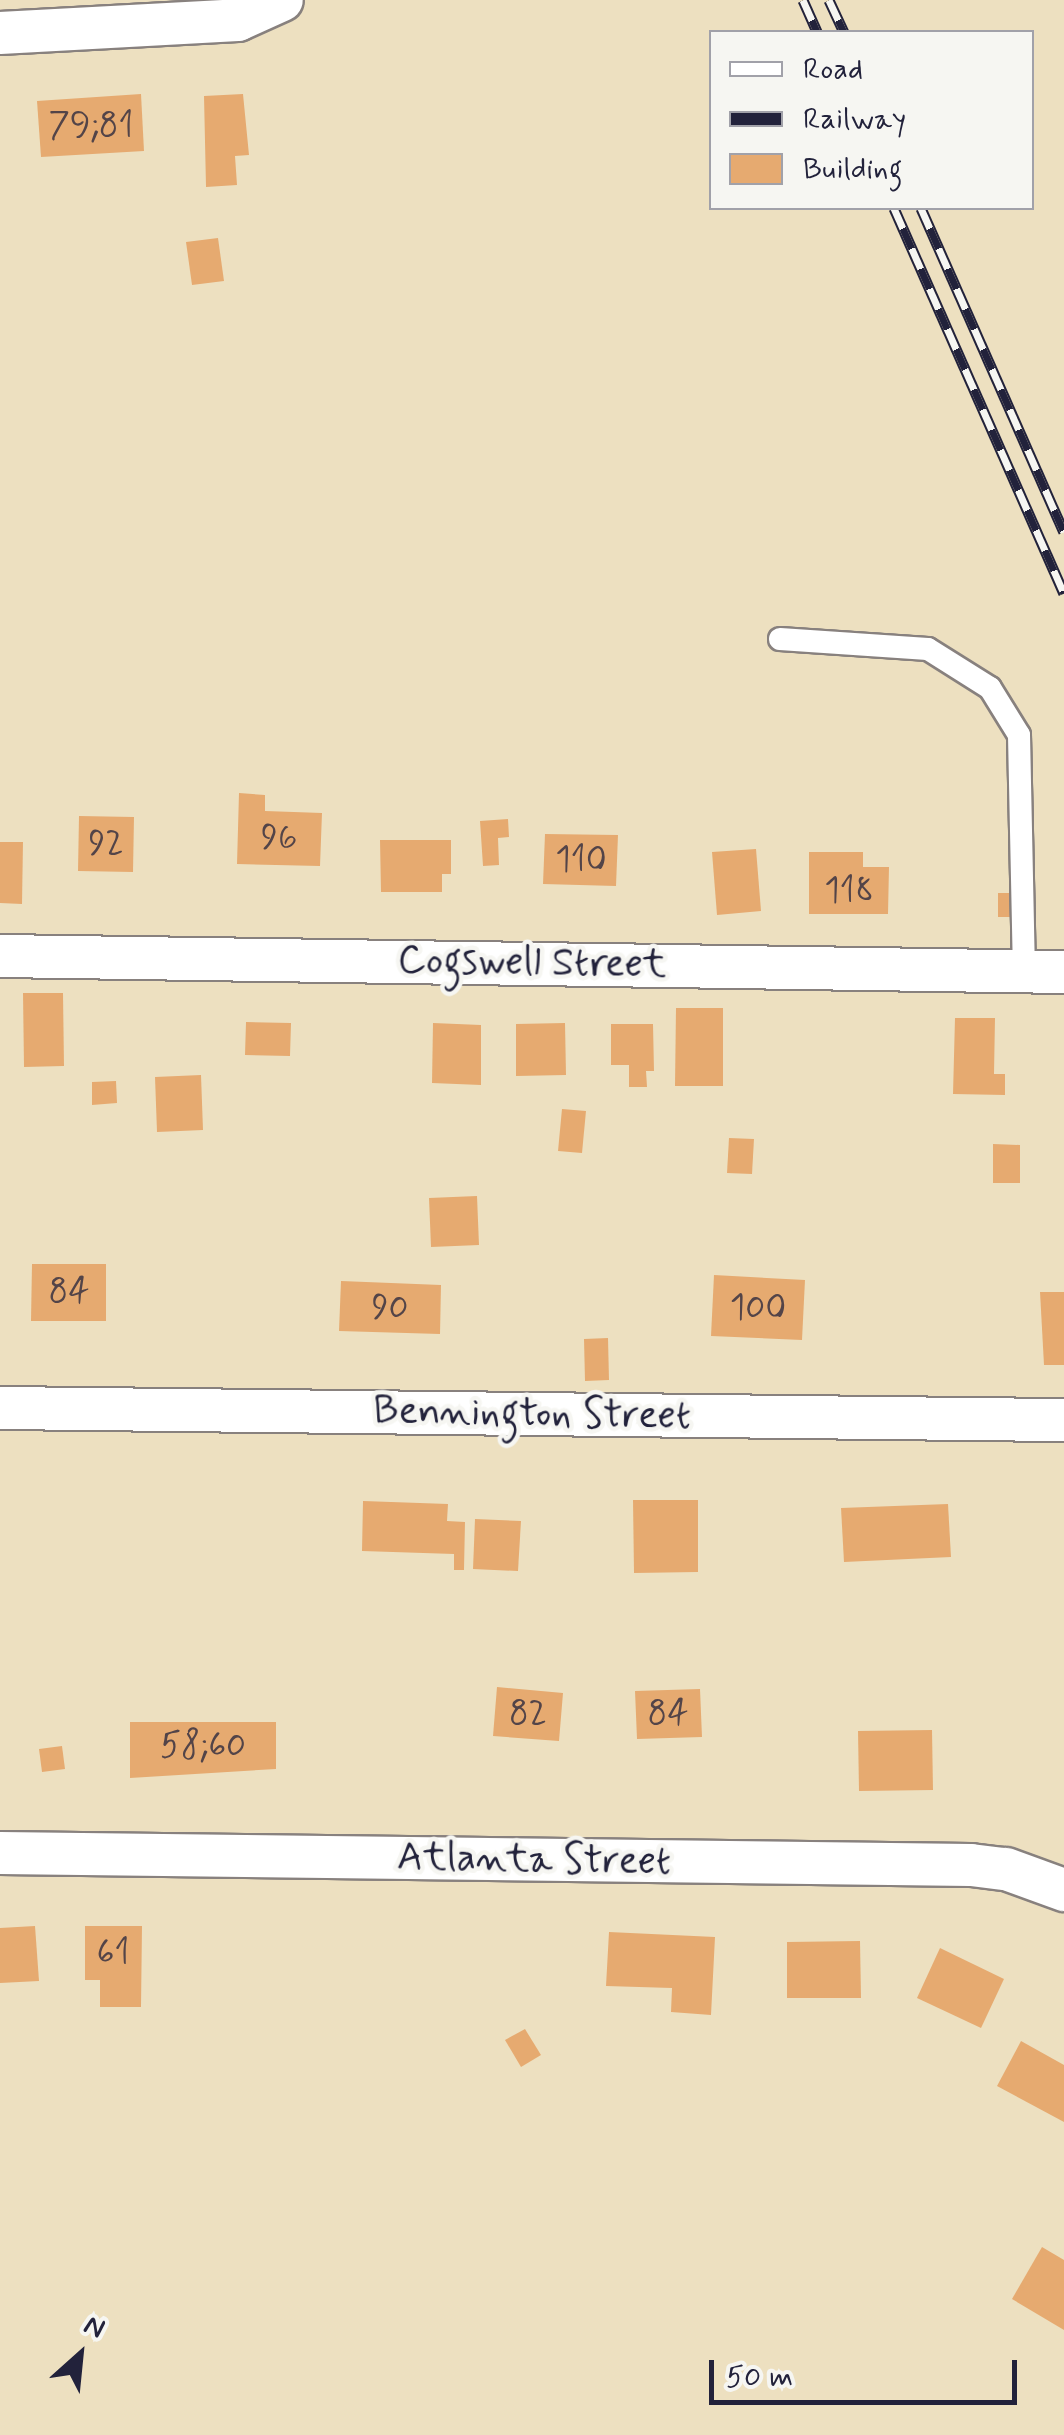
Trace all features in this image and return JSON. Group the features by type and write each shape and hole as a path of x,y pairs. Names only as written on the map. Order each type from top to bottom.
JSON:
{"street":[{"path":"0,34 167,11 253,17 282,0"},
{"name":"Cogswell Street","path":"0,956 1044,970"},
{"name":"Bennington Street","path":"0,1408 1064,1420"},
{"name":"Atlanta Street","path":"0,1853 971,1866 1006,1868 1064,1890"}],"lane":[{"path":"780,638 928,649 990,688 1019,735 1044,970"}],"building":[{"path":"141,94 144,151 41,157 37,101"},
{"path":"243,94 249,155 235,156 237,185 206,187 204,96"},
{"path":"218,238 224,281 192,285 186,242"},
{"path":"239,793 265,795 265,811 322,813 320,866 237,864"},
{"path":"79,816 134,817 133,872 78,871"},
{"path":"508,819 509,837 498,838 499,865 483,866 480,821"},
{"path":"545,834 618,835 616,886 543,884"},
{"path":"380,840 451,840 451,874 442,874 442,892 381,892"},
{"path":"0,842 23,842 22,904 0,903"},
{"path":"756,849 761,911 717,915 712,852"},
{"path":"809,852 863,852 863,867 889,867 888,914 809,914"},
{"path":"998,893 1021,893 1021,917 998,917"},
{"path":"23,993 63,993 64,1066 24,1067"},
{"path":"676,1008 723,1008 723,1086 675,1086"},
{"path":"955,1018 995,1018 994,1074 1005,1074 1005,1095 953,1094"},
{"path":"246,1022 291,1023 290,1056 245,1055"},
{"path":"433,1023 481,1025 481,1085 432,1083"},
{"path":"565,1023 566,1075 516,1076 516,1024"},
{"path":"611,1024 653,1024 654,1071 646,1071 647,1087 629,1087 629,1065 611,1065"},
{"path":"201,1075 203,1130 157,1132 155,1077"},
{"path":"116,1081 117,1103 92,1105 92,1082"},
{"path":"562,1109 586,1111 582,1153 558,1151"},
{"path":"729,1138 754,1139 752,1174 727,1173"},
{"path":"993,1144 1020,1145 1020,1183 993,1183"},
{"path":"477,1196 479,1245 431,1247 429,1198"},
{"path":"32,1264 106,1264 106,1321 31,1321"},
{"path":"714,1275 805,1280 802,1340 711,1336"},
{"path":"341,1281 441,1285 440,1334 339,1331"},
{"path":"1040,1292 1064,1292 1064,1365 1044,1365"},
{"path":"608,1338 609,1380 585,1381 584,1339"},
{"path":"633,1500 698,1500 698,1572 634,1573"},
{"path":"363,1501 448,1504 447,1521 465,1522 464,1570 454,1570 454,1554 362,1551"},
{"path":"948,1504 951,1557 844,1562 841,1508"},
{"path":"475,1519 521,1521 518,1571 473,1569"},
{"path":"497,1687 563,1693 559,1741 493,1736"},
{"path":"700,1689 702,1737 637,1739 635,1691"},
{"path":"130,1722 276,1722 276,1769 130,1778"},
{"path":"932,1730 933,1790 859,1791 858,1731"},
{"path":"62,1746 65,1769 42,1772 39,1749"},
{"path":"35,1926 39,1981 0,1983 0,1928"},
{"path":"85,1926 142,1926 141,2007 100,2007 100,1980 85,1980"},
{"path":"609,1932 715,1937 711,2015 671,2012 672,1988 606,1986"},
{"path":"860,1941 861,1998 787,1998 787,1942"},
{"path":"940,1948 1004,1979 981,2028 917,1998"},
{"path":"525,2029 541,2055 521,2067 505,2040"},
{"path":"1021,2041 1064,2065 1064,2122 997,2086"},
{"path":"1042,2247 1064,2260 1064,2330 1012,2299"}],"railway":[{"path":"803,0 816,30"},
{"path":"829,0 843,30"},
{"path":"895,210 1064,593"},
{"path":"922,210 1064,532"}]}
